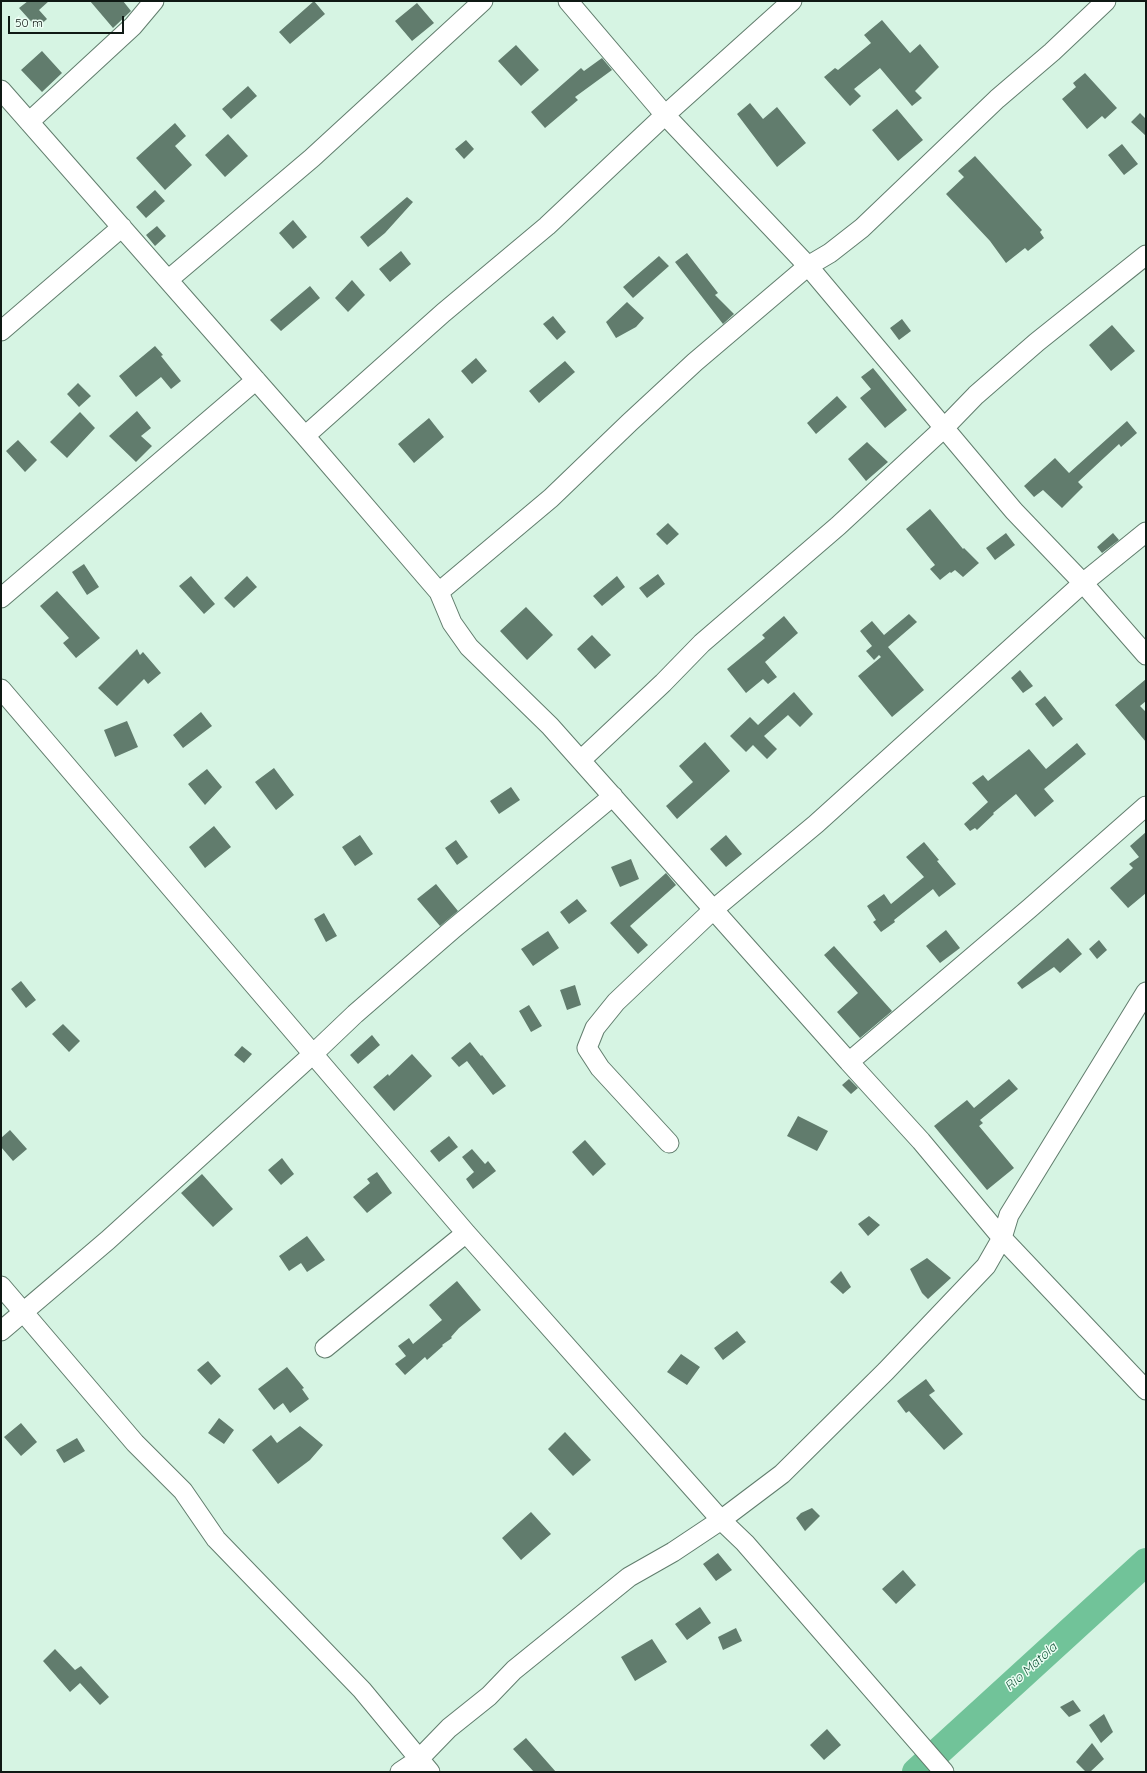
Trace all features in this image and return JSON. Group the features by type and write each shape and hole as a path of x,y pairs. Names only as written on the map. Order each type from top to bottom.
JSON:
{"street":[{"path":"30,122 133,26 154,1"},
{"path":"168,280 312,158 483,1"},
{"path":"568,1 665,115 808,266 945,427 1014,511 1084,583 1146,654"},
{"path":"305,436 443,313 547,226 665,115 792,1"},
{"path":"439,592 551,498 695,362 808,266 830,253 862,228 997,99 1052,52 1106,1"},
{"path":"1,90 305,436 439,592 452,623 469,647 550,726 581,760 921,1141 1002,1238 1146,1390"},
{"path":"1,331 122,227"},
{"path":"581,760 702,643 838,526 945,427 976,395 1037,342 1146,255"},
{"path":"1,598 256,380"},
{"path":"669,1143 600,1068 587,1048 595,1028 616,1002 714,909 816,824 1084,583 1146,532"},
{"path":"1,689 466,1233 721,1520 745,1543 944,1772"},
{"path":"1,1331 108,1240 355,1014 453,928 613,796"},
{"path":"849,1062 1030,908 1146,806"},
{"path":"400,1772 424,1766 449,1728 489,1696 514,1670 623,1582 673,1552 721,1520 782,1474 886,1371 986,1266 1002,1238 1009,1215 1146,992"},
{"path":"325,1348 466,1233"},
{"path":"1,1286 135,1443 183,1491 216,1539 362,1690 424,1766"}],"building":[{"path":"28,1 49,1 39,10 47,19 37,28 19,8"},
{"path":"90,1 123,1 131,11 113,28"},
{"path":"314,1 325,14 290,44 279,32"},
{"path":"417,3 434,23 412,41 395,21"},
{"path":"882,20 910,53 920,44 939,67 915,91 922,98 912,106 880,68 854,89 861,96 850,106 824,77 835,68 838,70 871,43 864,35"},
{"path":"516,45 539,70 521,86 498,61"},
{"path":"42,51 62,73 42,92 21,70"},
{"path":"602,58 612,70 575,97 578,100 545,128 531,112 581,68 584,71"},
{"path":"1085,73 1117,108 1105,119 1102,116 1087,129 1062,99 1076,87 1073,83"},
{"path":"248,86 257,96 231,119 222,109"},
{"path":"750,103 763,119 777,107 806,143 777,167 737,114"},
{"path":"897,109 923,140 898,161 872,130"},
{"path":"1140,113 1146,119 1146,136 1131,122"},
{"path":"175,123 186,136 175,146 192,165 165,190 136,158"},
{"path":"228,134 248,156 225,177 205,155"},
{"path":"466,140 474,149 464,159 455,149"},
{"path":"1122,144 1138,164 1124,175 1108,155"},
{"path":"975,156 1042,230 1040,232 1044,238 1028,251 1025,248 1006,263 990,241 946,194 964,177 958,171"},
{"path":"155,190 165,201 146,218 136,207"},
{"path":"407,197 413,202 385,233 368,247 360,237"},
{"path":"293,220 307,237 293,249 279,233"},
{"path":"157,226 166,236 155,246 146,235"},
{"path":"401,251 411,264 390,282 379,269"},
{"path":"687,253 718,293 715,295 734,314 723,324 675,262"},
{"path":"659,256 669,266 633,298 623,287"},
{"path":"352,280 365,295 348,312 335,298"},
{"path":"310,286 320,298 281,331 270,320"},
{"path":"627,302 644,318 636,327 616,338 606,322"},
{"path":"553,316 566,332 557,340 543,324"},
{"path":"902,319 911,331 899,340 890,328"},
{"path":"1112,325 1135,351 1111,371 1089,345"},
{"path":"155,346 181,381 171,389 161,377 136,397 119,376"},
{"path":"476,358 487,371 472,384 461,371"},
{"path":"565,361 575,372 539,403 529,391"},
{"path":"873,368 907,410 885,428 860,398 871,389 861,377"},
{"path":"78,383 91,396 79,407 67,394"},
{"path":"837,396 847,407 816,434 807,423"},
{"path":"137,411 151,428 141,436 152,446 136,462 109,436"},
{"path":"80,412 95,428 67,458 50,442"},
{"path":"429,418 444,437 414,463 398,444"},
{"path":"1127,421 1137,433 1121,447 1119,444 1078,482 1083,487 1062,508 1043,490 1034,497 1024,486 1055,458 1069,473"},
{"path":"18,440 37,460 25,472 6,451"},
{"path":"867,442 888,462 866,481 848,459"},
{"path":"930,509 963,549 964,548 979,563 963,577 955,570 940,580 930,569 935,565 906,529"},
{"path":"668,523 679,534 667,545 656,534"},
{"path":"1006,533 1015,545 995,560 986,548"},
{"path":"1113,533 1119,540 1102,553 1097,547"},
{"path":"84,564 99,587 87,595 72,572"},
{"path":"658,574 665,584 647,598 639,588"},
{"path":"191,576 215,604 204,614 179,586"},
{"path":"247,576 257,587 234,608 224,598"},
{"path":"617,576 625,587 602,606 593,596"},
{"path":"57,591 100,638 76,658 63,643 69,638 40,606"},
{"path":"526,607 553,635 527,660 500,631"},
{"path":"909,614 917,622 888,647 924,690 892,717 858,676 881,657 879,655 874,660 866,651 872,646 860,631 872,621 884,635"},
{"path":"784,616 798,633 765,662 777,677 768,684 763,679 746,693 727,669 765,638 762,635"},
{"path":"592,635 611,655 595,669 577,649"},
{"path":"137,649 140,655 143,652 161,673 148,684 144,679 117,706 98,688"},
{"path":"1020,670 1033,686 1023,693 1011,678"},
{"path":"1146,679 1146,701 1140,706 1146,712 1146,742 1115,705"},
{"path":"794,692 813,714 800,727 788,715 764,736 777,749 767,759 753,745 746,752 730,736 750,717 758,725"},
{"path":"1045,696 1063,719 1053,727 1035,704"},
{"path":"201,712 212,726 183,748 173,735"},
{"path":"127,721 138,747 115,757 104,730"},
{"path":"705,742 730,771 677,819 666,806 693,782 679,766"},
{"path":"1077,743 1086,754 1044,789 1054,801 1035,817 1016,794 993,813 994,814 977,830 975,828 970,831 964,824 988,802 972,783 983,775 988,781 1029,749 1046,769"},
{"path":"274,768 294,795 276,810 255,782"},
{"path":"207,769 222,787 205,805 188,784"},
{"path":"511,787 520,800 499,814 490,801"},
{"path":"214,826 231,847 205,868 189,847"},
{"path":"1146,832 1146,893 1128,908 1110,888 1133,868 1129,864 1139,857 1130,846"},
{"path":"360,835 373,854 355,866 342,847"},
{"path":"726,835 742,854 726,867 710,849"},
{"path":"456,840 468,857 457,865 445,848"},
{"path":"924,842 956,884 939,897 933,889 894,920 895,922 881,932 873,922 876,920 867,906 884,894 891,904 924,877 906,857"},
{"path":"631,859 639,879 620,887 611,867"},
{"path":"666,873 676,885 630,926 648,945 638,954 610,923"},
{"path":"436,884 458,911 440,926 417,899"},
{"path":"577,899 587,911 569,924 560,912"},
{"path":"324,913 337,936 326,942 314,919"},
{"path":"946,930 960,948 940,963 926,946"},
{"path":"548,931 559,948 533,966 521,949"},
{"path":"1068,938 1082,954 1060,973 1054,967 1022,989 1017,983"},
{"path":"1099,940 1107,950 1097,959 1089,949"},
{"path":"834,946 892,1011 860,1038 837,1012 858,993 824,955"},
{"path":"21,981 36,1000 26,1008 11,989"},
{"path":"575,985 581,1005 567,1010 560,990"},
{"path":"529,1005 542,1026 531,1032 519,1011"},
{"path":"63,1024 80,1041 69,1052 52,1034"},
{"path":"372,1035 380,1045 358,1064 350,1055"},
{"path":"470,1042 506,1086 493,1095 467,1061 459,1067 451,1058"},
{"path":"242,1046 252,1054 244,1063 234,1055"},
{"path":"412,1054 432,1076 394,1111 373,1087 388,1074 389,1076"},
{"path":"849,1079 858,1088 851,1094 842,1085"},
{"path":"1009,1079 1018,1089 980,1120 983,1123 979,1126 1014,1168 987,1190 934,1126 967,1100 974,1108"},
{"path":"798,1116 828,1131 817,1151 787,1136"},
{"path":"10,1130 27,1149 13,1161 1,1147 1,1138"},
{"path":"449,1136 458,1147 439,1162 430,1151"},
{"path":"585,1140 606,1164 593,1176 572,1152"},
{"path":"472,1149 485,1164 488,1161 496,1171 473,1189 466,1179 474,1172 462,1157"},
{"path":"282,1158 294,1174 281,1185 268,1170"},
{"path":"377,1172 392,1193 367,1213 353,1197 370,1183 367,1179"},
{"path":"202,1174 233,1209 213,1227 181,1193"},
{"path":"869,1216 880,1225 868,1236 858,1224"},
{"path":"307,1236 325,1260 307,1272 301,1263 289,1271 279,1256"},
{"path":"927,1258 951,1278 928,1299 922,1293 910,1269"},
{"path":"841,1271 851,1287 843,1294 830,1282"},
{"path":"457,1281 481,1310 459,1328 451,1337 452,1338 442,1345 443,1346 427,1360 425,1357 405,1375 395,1364 406,1356 398,1346 409,1338 413,1344 442,1320 429,1305"},
{"path":"737,1331 746,1342 723,1360 714,1348"},
{"path":"681,1354 700,1367 687,1385 667,1372"},
{"path":"208,1361 221,1376 211,1385 197,1370"},
{"path":"287,1367 304,1388 302,1389 309,1399 290,1413 283,1403 274,1410 258,1389"},
{"path":"926,1379 935,1391 929,1395 963,1434 944,1450 909,1411 906,1413 897,1401"},
{"path":"219,1418 234,1430 224,1444 208,1433"},
{"path":"21,1423 37,1442 21,1456 4,1437"},
{"path":"300,1426 323,1445 310,1460 278,1484 252,1450 271,1435 277,1443"},
{"path":"565,1432 591,1460 573,1476 548,1449"},
{"path":"77,1438 85,1451 64,1463 56,1450"},
{"path":"812,1508 820,1516 805,1531 796,1518 801,1513"},
{"path":"531,1512 551,1534 521,1560 502,1538"},
{"path":"718,1553 732,1570 716,1581 703,1564"},
{"path":"903,1570 916,1585 896,1604 882,1589"},
{"path":"700,1607 711,1623 687,1640 675,1624"},
{"path":"736,1628 742,1641 723,1650 718,1637"},
{"path":"652,1639 667,1662 635,1681 621,1657"},
{"path":"55,1649 75,1670 81,1666 109,1697 100,1705 80,1683 70,1692 43,1661"},
{"path":"1073,1700 1081,1711 1069,1717 1060,1707"},
{"path":"1104,1714 1113,1732 1101,1743 1089,1725"},
{"path":"827,1729 841,1745 824,1760 810,1745"},
{"path":"526,1738 556,1772 534,1772 513,1749"},
{"path":"1092,1743 1104,1759 1090,1772 1086,1772 1076,1762"}],"waterway":[{"name":"Rio Matola","path":"916,1772 1146,1562"}]}
